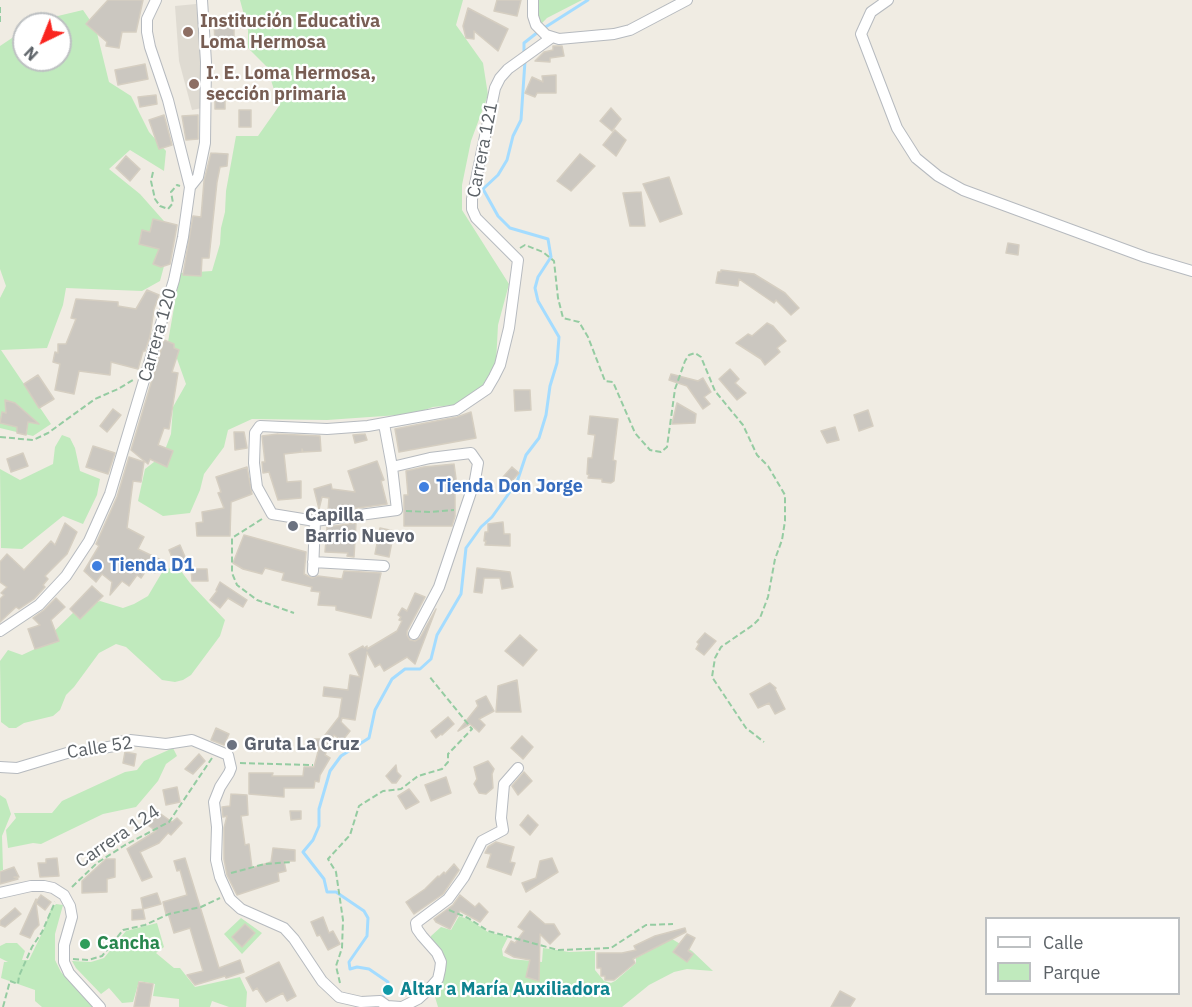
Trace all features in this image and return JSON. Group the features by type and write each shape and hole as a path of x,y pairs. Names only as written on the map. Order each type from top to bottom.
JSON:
{"street":[{"name":"Carrera 120","path":"0,631 39,605 66,576 89,541 108,500 174,280 190,190 168,100 147,32 147,19 156,0"},
{"path":"190,190 198,177 205,143 206,62 202,0"},
{"path":"533,0 533,16 536,25 549,37 567,39 630,30 687,0"},
{"path":"888,0 871,12 861,34 897,129 916,158 938,176 971,193 1192,272"},
{"name":"Carrera 121","path":"511,251 476,218 472,209 472,199 495,88 508,69 549,37"},
{"path":"384,424 393,467 397,510 315,521 272,514 257,487 254,463 255,433 260,426 327,429 384,424 456,410 487,389 500,365 509,328 518,260 511,251"},
{"path":"393,467 430,458 471,453 478,463 478,472 439,587 414,634"},
{"path":"315,521 313,566 384,566"},
{"name":"Calle 52","path":"0,767 17,768 67,753 114,746 130,740 166,744 192,740 229,759"},
{"path":"229,759 229,774 214,802 217,827 216,860 220,877 230,899 241,909 284,928 322,981 339,997 361,1002 380,1001 387,1006 402,1007 418,999 438,979 441,962 437,953 417,929 416,923 448,899 458,886 482,841 503,830 501,818 504,784 518,768"},
{"path":"0,893 31,886 44,886 53,888 64,895 70,906 71,922 64,945 64,958 69,973 100,1007"}],"path":[{"path":"0,7 0,24"},
{"path":"153,172 151,181 155,199 160,206 168,208 173,202 171,192 177,185 190,190"},
{"path":"511,251 525,245 543,252 554,261 558,298 563,318 579,322 588,337 605,381 613,382 635,433 650,450 661,452 667,447 675,389 685,361 689,355 695,353 701,357 715,391 743,425 758,455 768,466 785,495 782,540 775,559 768,597 760,618 721,647 715,658 712,676 746,728 764,742"},
{"path":"0,436 33,440 48,434 95,399 146,374"},
{"path":"397,510 430,512 455,510 463,513"},
{"path":"272,514 232,538 231,564 237,585 257,600 294,613"},
{"path":"336,972 343,934 343,920 336,872 328,859 350,835 359,806 383,791 401,789 418,776 442,769 448,762 448,754 472,729 429,676"},
{"name":"Carrera 124","path":"3,1007 10,981 18,984 19,976 32,947 42,932 47,916 57,898 64,895 97,863 169,822 212,758 229,759"},
{"path":"229,759 313,765"},
{"path":"220,877 265,864 291,862"},
{"path":"64,958 88,960 102,956 123,930 216,901 227,892"},
{"path":"432,912 440,909 450,910 488,931 547,948 566,951 611,948 646,925 673,924"}],"shaded area":[{"path":"196,4 202,59 202,108 192,110 179,61 175,6"}],"green space":[{"path":"240,0 463,0 456,25 483,63 488,95 471,141 462,185 462,210 509,284 498,325 496,363 481,388 454,405 433,407 413,414 327,420 252,419 228,430 224,447 204,474 190,513 163,516 138,501 145,469 163,455 171,434 173,407 186,384 176,356 168,342 180,273 212,271 220,244 226,191 236,136 258,136 279,106 267,67 248,48 248,30"},
{"path":"535,0 582,0 539,24"},
{"path":"83,10 96,29 109,82 131,96 149,132 166,151 164,171 130,150 109,169 140,194 171,229 170,244 160,281 142,291 66,288 63,305 47,348 1,350 51,424 33,436 0,428 0,298 6,286 0,269 0,46 12,38 12,72 72,72 72,13"},
{"path":"62,435 70,438 75,448 80,471 100,479 97,495 83,524 63,516 22,549 1,548 0,469 20,480 53,464 55,447"},
{"path":"173,568 181,571 225,620 220,636 191,675 175,682 162,680 126,647 116,644 99,653 66,695 60,710 53,716 24,723 16,728 9,728 1,722 0,661 8,650 22,655 37,648 77,609 100,601 123,608 134,604 148,596 164,569"},
{"path":"173,748 177,756 166,764 158,781 136,807 103,814 41,844 33,843 8,848 6,830 16,818 14,813 52,813 62,801 125,772 137,770 144,761"},
{"path":"0,795 6,799 11,814 2,836 3,870 0,871"},
{"path":"56,904 63,905 55,934 55,960 61,972 93,1007 42,1007 35,1001 35,990 1,978 4,962 8,962 0,958 0,946 6,943 17,943 25,951 22,960 29,960 50,911"},
{"path":"459,916 470,920 488,932 508,937 502,949 503,956 511,959 542,962 543,948 569,952 595,951 595,970 604,981 611,983 636,963 636,958 672,939 692,951 713,971 687,969 674,972 649,985 622,1007 438,1007 430,989 442,969 431,942 431,936 441,927 451,930"},
{"path":"241,918 262,933 242,954 224,934"},
{"path":"157,923 164,947 156,953 174,968 180,968 195,987 240,977 247,992 246,1007 229,1007 212,1001 210,1007 179,1007 179,999 153,996 155,984 139,981 133,1002 122,1003 109,988 101,994 72,961 91,962 104,958 126,931"}],"building":[{"path":"108,0 143,0 136,32 122,32 119,48 106,46 107,42 86,24"},
{"path":"497,0 521,0 517,16 494,11"},
{"path":"468,8 508,29 498,51 474,31 474,39 466,38 463,26"},
{"path":"214,20 234,20 234,46 215,46"},
{"path":"553,46 562,46 564,56 550,58 550,62 535,61 544,52 553,50"},
{"path":"145,64 148,79 118,85 115,70"},
{"path":"556,75 556,93 537,93 535,97 525,93 532,77 543,82 542,76"},
{"path":"156,95 157,104 140,107 138,97"},
{"path":"215,97 225,97 225,109 215,109"},
{"path":"611,108 621,119 612,131 600,121"},
{"path":"239,110 251,110 251,127 239,127"},
{"path":"164,115 172,145 159,149 149,120"},
{"path":"198,115 198,139 186,140 182,116"},
{"path":"615,130 626,140 616,156 603,145"},
{"path":"211,153 228,154 227,166 220,167 217,182 209,258 202,258 201,276 183,275 193,216 201,217 204,181"},
{"path":"580,154 595,166 571,191 557,181"},
{"path":"126,156 140,169 130,181 116,168"},
{"path":"669,177 682,214 660,222 643,184"},
{"path":"641,192 645,226 630,226 623,193"},
{"path":"153,219 177,225 170,264 161,267 153,264 159,249 139,244 142,230 150,232"},
{"path":"1008,243 1019,245 1018,255 1006,253"},
{"path":"721,270 754,274 785,293 799,308 791,315 776,300 774,303 739,279 738,286 716,283 718,272"},
{"path":"147,290 159,295 154,309 150,336 138,369 111,362 110,375 79,371 74,394 55,390 60,364 53,362 55,352 58,353 58,344 66,344 76,319 71,318 76,299 118,302 118,306 136,309"},
{"path":"767,323 773,326 786,341 777,348 780,352 765,365 761,359 736,343 748,334 752,336"},
{"path":"164,340 174,344 174,348 179,350 172,372 178,373 169,429 164,428 158,445 173,451 167,467 150,459 148,464 131,450"},
{"path":"730,369 739,379 735,383 746,393 737,400 719,379"},
{"path":"671,374 698,381 703,378 711,392 704,397 710,404 703,409 687,386 669,380"},
{"path":"38,375 54,399 39,408 24,384"},
{"path":"514,390 530,390 531,410 515,411"},
{"path":"5,400 15,403 39,424 28,422 26,435 17,433 17,427 0,423 2,412 6,413"},
{"path":"677,403 696,414 695,423 672,424"},
{"path":"113,409 121,415 107,432 100,426"},
{"path":"868,410 873,426 859,431 854,415"},
{"path":"471,412 476,438 399,452 395,429 457,417"},
{"path":"590,416 618,419 613,460 616,461 614,481 611,483 602,482 602,479 588,478 588,458 592,458 595,435 588,434"},
{"path":"835,427 839,440 827,443 821,431"},
{"path":"234,432 244,432 247,448 235,450"},
{"path":"278,434 320,436 321,451 303,452 302,449 302,452 284,454 287,482 301,481 301,498 278,500 269,472 263,473 262,462 265,462 262,436"},
{"path":"365,434 367,440 355,443 353,435"},
{"path":"93,446 115,453 108,474 86,467"},
{"path":"23,453 28,466 11,472 7,459"},
{"path":"129,457 144,462 141,482 133,481 127,528 144,537 138,549 161,560 155,573 147,569 141,578 137,575 129,586 122,581 110,595 112,582 102,574 96,582 84,571 99,546 96,544 117,497"},
{"path":"377,461 384,480 381,481 387,504 328,512 329,498 322,497 319,509 314,489 331,484 332,489 355,492 348,471"},
{"path":"454,464 457,486 455,487 455,516 452,526 404,526 404,495 408,495 406,471"},
{"path":"247,467 252,494 231,502 230,536 197,536 196,523 203,522 202,512 224,508 218,493 221,492 216,477"},
{"path":"512,467 519,473 510,483 503,477"},
{"path":"503,522 504,534 510,534 510,546 485,545 485,532 488,532 488,524"},
{"path":"65,523 77,532 67,554 45,576 48,579 43,585 45,587 34,599 19,609 16,607 0,622 0,599 4,595 1,593 7,587 0,582 0,562 7,554 24,570 51,541 55,545"},
{"path":"356,523 354,557 347,556 348,553 325,552 327,527"},
{"path":"380,528 394,531 389,557 375,554"},
{"path":"244,535 306,552 304,574 312,578 318,576 342,579 344,571 381,573 371,618 336,610 336,606 318,605 320,592 311,591 312,587 282,580 284,573 265,568 262,574 243,569 233,563"},
{"path":"180,545 188,564 177,569 169,550"},
{"path":"477,568 510,572 513,587 502,589 500,578 484,578 482,593 474,592"},
{"path":"191,569 207,569 208,581 192,581"},
{"path":"220,582 247,600 243,607 228,598 220,608 210,600"},
{"path":"92,586 103,596 80,619 70,609"},
{"path":"415,593 425,597 407,631 410,640 415,641 420,638 436,609 415,664 407,657 384,671 380,664 375,667 367,652 355,720 342,718 341,722 350,731 342,741 334,735 325,755 330,758 320,775 319,782 315,781 314,788 284,788 284,797 249,794 249,773 303,776 304,767 314,767 319,748 308,749 308,739 322,739 339,717 342,698 323,696 324,687 348,690 350,675 360,677 349,654 363,646 364,648 367,646 367,649 397,631 402,621 399,620 401,617 398,615 402,608 407,611"},
{"path":"56,598 65,607 51,620 59,641 35,649 28,629 40,625 33,618"},
{"path":"705,633 716,641 704,655 696,649 699,644 697,642"},
{"path":"520,635 537,650 523,666 505,651"},
{"path":"517,680 521,712 496,712 498,686"},
{"path":"770,683 776,688 785,709 775,714 769,703 758,708 750,694"},
{"path":"486,696 494,711 479,719 485,725 479,732 470,724 458,731 478,706 476,701"},
{"path":"448,717 454,724 436,738 431,731"},
{"path":"216,728 229,734 224,745 211,740"},
{"path":"522,736 533,747 523,759 511,748"},
{"path":"125,752 136,754 134,766 123,763"},
{"path":"199,754 205,761 193,774 185,769"},
{"path":"488,761 494,769 493,788 486,794 479,793 474,784 477,779 474,767"},
{"path":"396,765 397,772 401,776 396,783 392,783 386,776"},
{"path":"524,772 532,781 518,795 512,786"},
{"path":"446,777 451,793 431,801 425,785"},
{"path":"177,787 180,802 166,805 163,790"},
{"path":"409,789 419,802 406,809 398,796"},
{"path":"231,794 247,795 248,815 241,816 245,845 249,844 252,868 271,862 273,848 295,850 295,861 284,861 286,871 278,873 279,881 237,895 227,875 224,859 224,828 227,816 223,817 222,807 230,806"},
{"path":"290,811 301,811 301,819 291,820"},
{"path":"158,812 172,822 177,818 182,823 171,835 168,833 159,843 140,852 152,877 142,881 127,849 156,831 149,826"},
{"path":"528,815 538,825 530,835 520,825"},
{"path":"496,842 514,847 510,862 515,863 511,875 487,867 491,854 485,853 488,847"},
{"path":"57,858 59,876 40,877 38,863 46,863 46,859"},
{"path":"185,858 219,968 240,960 244,972 195,985 187,975 203,971 190,928 174,933 163,902 187,895 180,870 177,871 174,861"},
{"path":"552,858 558,872 526,892 522,883 536,878 540,861"},
{"path":"106,859 115,859 115,877 107,879 107,892 82,893 82,881"},
{"path":"454,864 459,870 443,894 414,914 406,902 425,889 438,876 444,872 445,874"},
{"path":"14,867 19,877 14,877 18,879 0,884 0,872"},
{"path":"157,893 161,904 143,909 141,898"},
{"path":"41,895 51,902 45,910 36,903 39,925 30,938 20,934 36,899 36,902"},
{"path":"460,895 475,907 479,903 488,912 480,922 460,911 450,929 436,922 434,919 453,905"},
{"path":"15,908 21,914 5,927 0,925 0,921"},
{"path":"143,909 145,919 132,920 132,910"},
{"path":"530,911 545,924 554,924 560,934 550,944 540,934 539,981 526,977 530,960 514,957 505,952 511,941 515,943 524,931 518,927"},
{"path":"323,917 329,933 333,931 340,944 328,950 320,935 317,936 311,922"},
{"path":"245,924 255,933 242,947 232,937"},
{"path":"685,928 686,932 633,959 635,963 614,980 605,980 605,976 601,976 601,968 597,968 597,953 622,953 636,950 634,946 655,936"},
{"path":"687,934 695,938 688,951 693,954 687,962 673,952"},
{"path":"279,962 296,996 287,1001 283,993 266,1002 257,988 253,991 246,978"},
{"path":"139,982 153,984 149,1007 134,1007"},
{"path":"840,991 855,999 850,1007 831,1007"}],"waterway":[{"path":"544,28 588,0"},
{"path":"524,54 524,43 538,32"},
{"path":"383,999 388,982 369,969 357,967 350,969 349,962 367,936 368,918 364,911 336,892 327,892 324,879 303,852 313,840 319,826 319,809 330,771 341,756 369,738 375,710 392,679 405,669 420,669 431,659 437,635 461,594 466,548 517,482 526,455 539,438 546,415 550,386 557,363 559,337 538,301 535,288 538,277 551,257 548,239 510,228 498,216 483,189 498,175 507,160 513,136 521,120 525,61"}],"place":[{"name":"Institución Educativa Loma Hermosa","path":"188,32"},
{"name":"I. E. Loma Hermosa, sección primaria","path":"194,84"},
{"name":"Tienda Don Jorge","path":"424,487"},
{"name":"Capilla Barrio Nuevo","path":"293,526"},
{"name":"Tienda D1","path":"97,566"},
{"name":"Gruta La Cruz","path":"232,745"},
{"name":"Cancha","path":"85,944"},
{"name":"Altar a María Auxiliadora","path":"388,990"}]}
